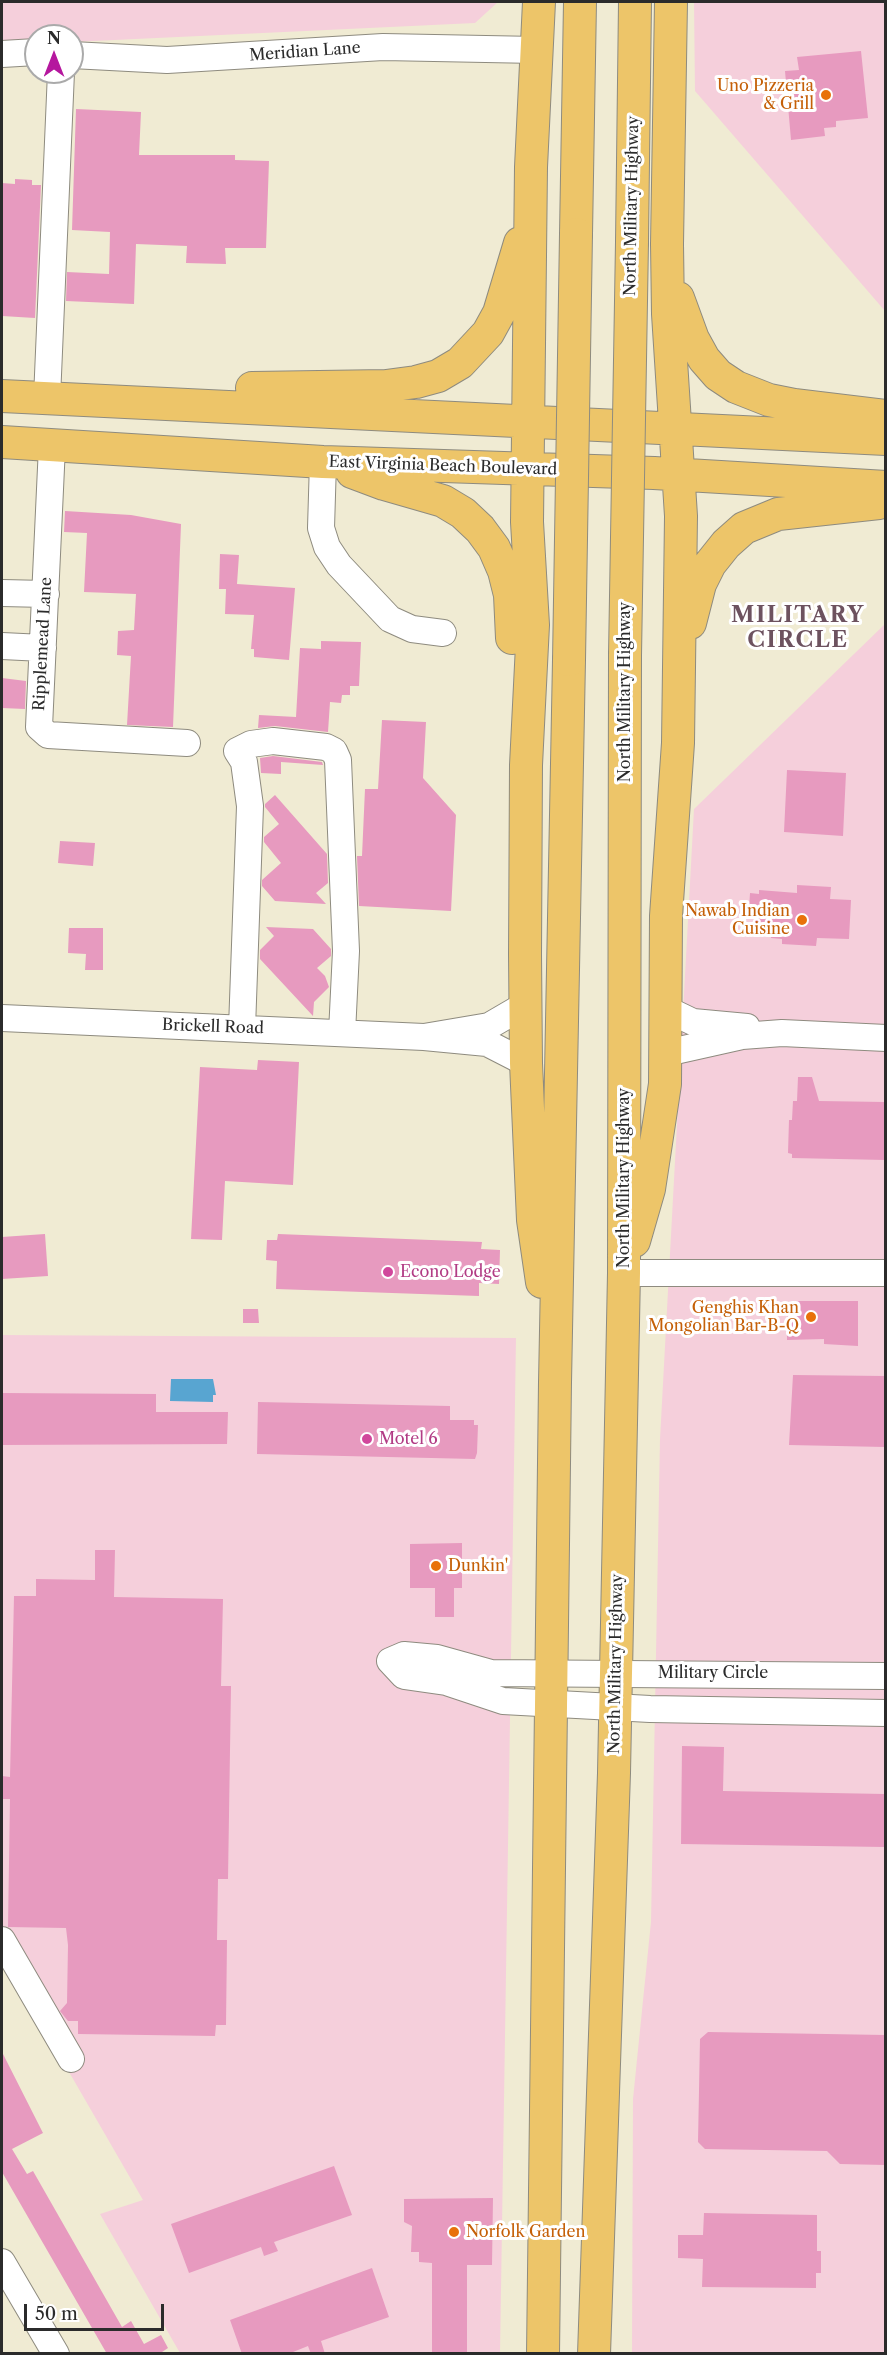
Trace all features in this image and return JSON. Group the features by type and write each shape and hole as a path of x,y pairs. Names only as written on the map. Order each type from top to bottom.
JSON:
{"main road":[{"path":"539,2 530,207 527,522 533,625 526,765 525,1005 533,1220 556,1372"},
{"path":"543,2354 556,1372 580,2"},
{"name":"North Military Highway","path":"594,2354 616,1673 624,1273 625,656 635,2"},
{"path":"624,1273 649,1189 665,1084 665,942 677,750 679,664 679,475 667,244 671,2"},
{"path":"136,401 251,388 386,386 416,382 438,375 460,363 488,333 499,313 530,207"},
{"path":"667,244 678,299 693,339 704,359 718,375 735,387 769,400 885,416"},
{"path":"2,396 885,439"},
{"name":"East Virginia Beach Boulevard","path":"2,442 323,462 527,468 885,487"},
{"path":"323,462 384,484 443,501 463,513 480,529 494,548 504,570 510,595 516,760 525,867"},
{"path":"679,664 700,584 710,564 726,544 744,528 778,514 885,502"}],"street":[{"name":"Meridian Lane","path":"84,56 167,60 383,47 537,50"},
{"path":"2,54 24,53"},
{"path":"47,398 60,84"},
{"name":"Ripplemead Lane","path":"52,446 39,727 48,735 187,742"},
{"path":"323,462 321,528 327,547 339,565 390,619 412,629 443,633"},
{"path":"2,593 46,594"},
{"path":"2,646 43,648"},
{"path":"242,1028 250,806 244,762 237,751 251,744 273,741 326,747 334,751 338,760 346,951 342,1033"},
{"name":"Brickell Road","path":"424,1037 489,1026 525,1005"},
{"path":"666,1009 693,1022 782,1033 885,1038"},
{"name":"Brickell Road","path":"2,1018 424,1037 487,1043 526,1062"},
{"path":"666,1053 742,1036 782,1033"},
{"path":"624,1273 885,1273"},
{"path":"552,1690 503,1701 446,1682 404,1676 390,1660 404,1655 437,1658 615,1707 879,1715"},
{"name":"Military Circle","path":"552,1690 616,1673 882,1674"},
{"path":"744,1712 745,1673"},
{"path":"2,1940 71,2059"},
{"path":"2,2262 56,2354"}],"shaded area":[{"path":"2,2 498,2 475,23 84,41 84,24 24,24 24,44 2,45"},
{"path":"694,2 885,2 885,311 695,91"},
{"name":"Military Circle","path":"885,624 885,2353 632,2354 633,2099 651,1922 660,1439 694,809"},
{"path":"2,1335 516,1338 500,2353 180,2353 100,2214 143,2200 2,1956"}],"water":[{"path":"171,1379 213,1379 216,1395 213,1395 213,1402 170,1401"}],"building":[{"path":"861,51 868,118 836,121 836,127 824,128 825,136 791,140 785,71 799,70 797,57"},
{"path":"76,109 141,112 139,155 235,155 235,160 269,161 266,248 225,248 226,264 186,263 187,246 136,244 134,304 66,301 67,272 109,274 110,232 72,230"},
{"path":"15,179 32,180 32,185 41,185 35,318 2,316 2,183 15,184"},
{"path":"65,511 131,515 181,524 173,727 127,725 131,656 117,655 118,631 134,630 136,594 84,592 87,533 64,532"},
{"path":"220,554 239,555 237,584 295,588 289,660 254,657 254,649 251,649 254,615 225,614 226,589 219,589"},
{"path":"321,641 361,642 359,686 350,686 350,695 342,695 341,703 330,702 328,732 275,726 258,728 259,715 296,717 300,648 321,649"},
{"path":"2,678 26,681 25,709 2,708"},
{"path":"382,720 426,722 423,778 456,815 451,911 359,906 357,856 362,856 365,789 378,789"},
{"path":"273,756 322,762 323,765 281,762 281,774 261,773 260,758"},
{"path":"787,770 846,773 843,836 784,832"},
{"path":"275,795 327,854 328,883 316,893 326,904 275,901 262,886 262,880 281,863 264,842 264,837 279,824 265,807 265,804"},
{"path":"60,841 95,843 93,866 58,863"},
{"name":"Nawab Indian Cuisine","path":"797,885 831,887 830,899 851,900 849,939 817,938 816,946 782,944 782,939 771,938 772,930 754,930 755,911 749,910 750,893 759,894 759,890 797,893"},
{"path":"266,927 313,929 331,949 331,956 317,968 325,976 329,987 314,1002 313,1016 260,959 260,950 274,936"},
{"path":"69,928 103,928 103,970 85,970 86,954 68,953"},
{"path":"258,1060 299,1062 293,1185 225,1181 222,1240 191,1239 200,1067 257,1070"},
{"path":"798,1077 812,1077 819,1101 885,1102 885,1160 792,1158 792,1154 788,1153 789,1120 792,1120 793,1101 797,1101"},
{"path":"45,1234 48,1276 2,1279 2,1237"},
{"name":"Econo Lodge","path":"278,1234 482,1242 481,1249 500,1250 499,1284 479,1283 479,1296 276,1289 277,1261 266,1260 267,1240 277,1240"},
{"path":"794,1301 858,1301 858,1346 824,1344 824,1339 787,1340 787,1303"},
{"path":"243,1309 258,1309 259,1323 243,1323"},
{"path":"793,1375 885,1376 885,1447 789,1445"},
{"path":"2,1393 156,1394 156,1412 228,1412 227,1444 2,1445"},
{"name":"Motel 6","path":"258,1402 450,1406 450,1420 474,1420 474,1425 478,1425 477,1453 475,1459 257,1454"},
{"name":"Dunkin'","path":"462,1543 462,1588 454,1588 454,1617 435,1617 435,1588 410,1588 410,1544"},
{"path":"95,1550 115,1550 114,1597 223,1599 221,1686 231,1686 228,1879 218,1879 217,1940 227,1940 226,2025 216,2025 215,2036 78,2034 78,2021 68,2021 60,2011 67,2003 66,1928 8,1927 10,1799 2,1799 2,1776 10,1777 14,1596 36,1596 36,1579 95,1580"},
{"path":"682,1746 724,1747 723,1791 885,1794 885,1847 681,1844"},
{"path":"708,2032 885,2035 885,2165 840,2164 827,2151 705,2149 698,2142 700,2039"},
{"path":"2,2052 43,2133 12,2149 27,2174 33,2171 122,2327 131,2321 144,2344 161,2335 168,2348 159,2354 107,2354 2,2172"},
{"path":"334,2166 352,2215 274,2242 278,2251 264,2256 261,2247 189,2273 171,2224"},
{"path":"493,2198 492,2265 467,2265 467,2354 432,2354 432,2263 419,2262 419,2252 411,2252 412,2226 404,2222 404,2199"},
{"path":"704,2213 817,2215 817,2251 821,2251 821,2273 816,2273 816,2288 702,2287 703,2259 678,2258 678,2235 703,2235"},
{"path":"372,2268 389,2317 321,2341 325,2354 311,2354 308,2346 288,2354 242,2354 230,2320"}],"place":[{"name":"Uno Pizzeria & Grill","path":"826,95"},
{"name":"Nawab Indian Cuisine","path":"802,920"},
{"name":"Econo Lodge","path":"388,1272"},
{"name":"Genghis Khan Mongolian Bar-B-Q","path":"811,1317"},
{"name":"Motel 6","path":"367,1439"},
{"name":"Dunkin'","path":"436,1566"},
{"name":"Norfolk Garden","path":"454,2232"}],"district":[{"name":"MILITARY CIRCLE","path":"798,628"}]}
